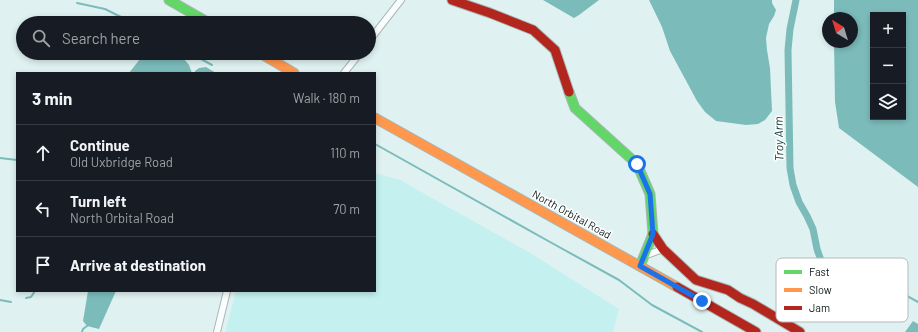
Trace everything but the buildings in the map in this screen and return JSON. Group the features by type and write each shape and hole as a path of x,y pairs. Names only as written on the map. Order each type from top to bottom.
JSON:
{"street":[{"path":"169,0 197,16"},
{"path":"376,32 401,0"},
{"path":"452,0 534,30 555,50 575,108 637,164 650,194 653,234 640,266"},
{"path":"272,60 292,72"},
{"path":"345,72 354,60"},
{"name":"North Orbital Road","path":"376,119 756,332"},
{"path":"653,234 663,249 696,280 728,290 776,318"},
{"path":"644,256 663,249"},
{"path":"217,332 227,292"},
{"path":"783,322 800,332"}],"shaded area":[{"path":"543,0 599,0 574,18"},
{"path":"649,0 772,0 776,10 769,24 766,38 770,68 772,111 765,120 758,124 746,125 716,121 705,112 697,101 670,51 662,27"},
{"path":"834,0 918,0 918,187 839,128 835,102 834,48 858,48 858,12 834,12"},
{"path":"139,60 185,60 192,72 130,72"},
{"path":"206,67 214,72 195,72 199,68"},
{"path":"376,173 400,180 532,254 619,309 613,332 226,332 236,292 376,292"},
{"path":"88,292 116,292 99,329 87,326 83,321"},
{"path":"913,321 918,324 918,332 905,332"}],"waterway":[{"name":"Troy Arm","path":"796,0 790,29 788,50 790,168 793,185 799,202 813,229 820,258"},
{"path":"77,3 105,9 119,16"},
{"path":"203,60 212,65"},
{"path":"376,145 619,280 652,305 702,332"},
{"path":"0,158 16,160"},
{"path":"26,298 31,297 34,292"},
{"path":"908,296 918,302"},
{"path":"0,300 11,302"},
{"path":"82,332 87,326"}],"traffic: fast":[{"path":"169,0 197,16"},
{"path":"569,92 575,108 637,164 650,194 653,234 640,266"}],"traffic: slow":[{"path":"272,60 292,72"},
{"path":"376,119 677,287"}],"traffic: jam":[{"path":"452,0 533,30 555,50 569,92"},
{"path":"653,234 663,249 696,280 728,290 776,318"},
{"path":"677,287 756,332"},
{"path":"783,322 800,332"}],"route":[{"path":"637,164 650,194 653,234 640,266 702,301"}]}
